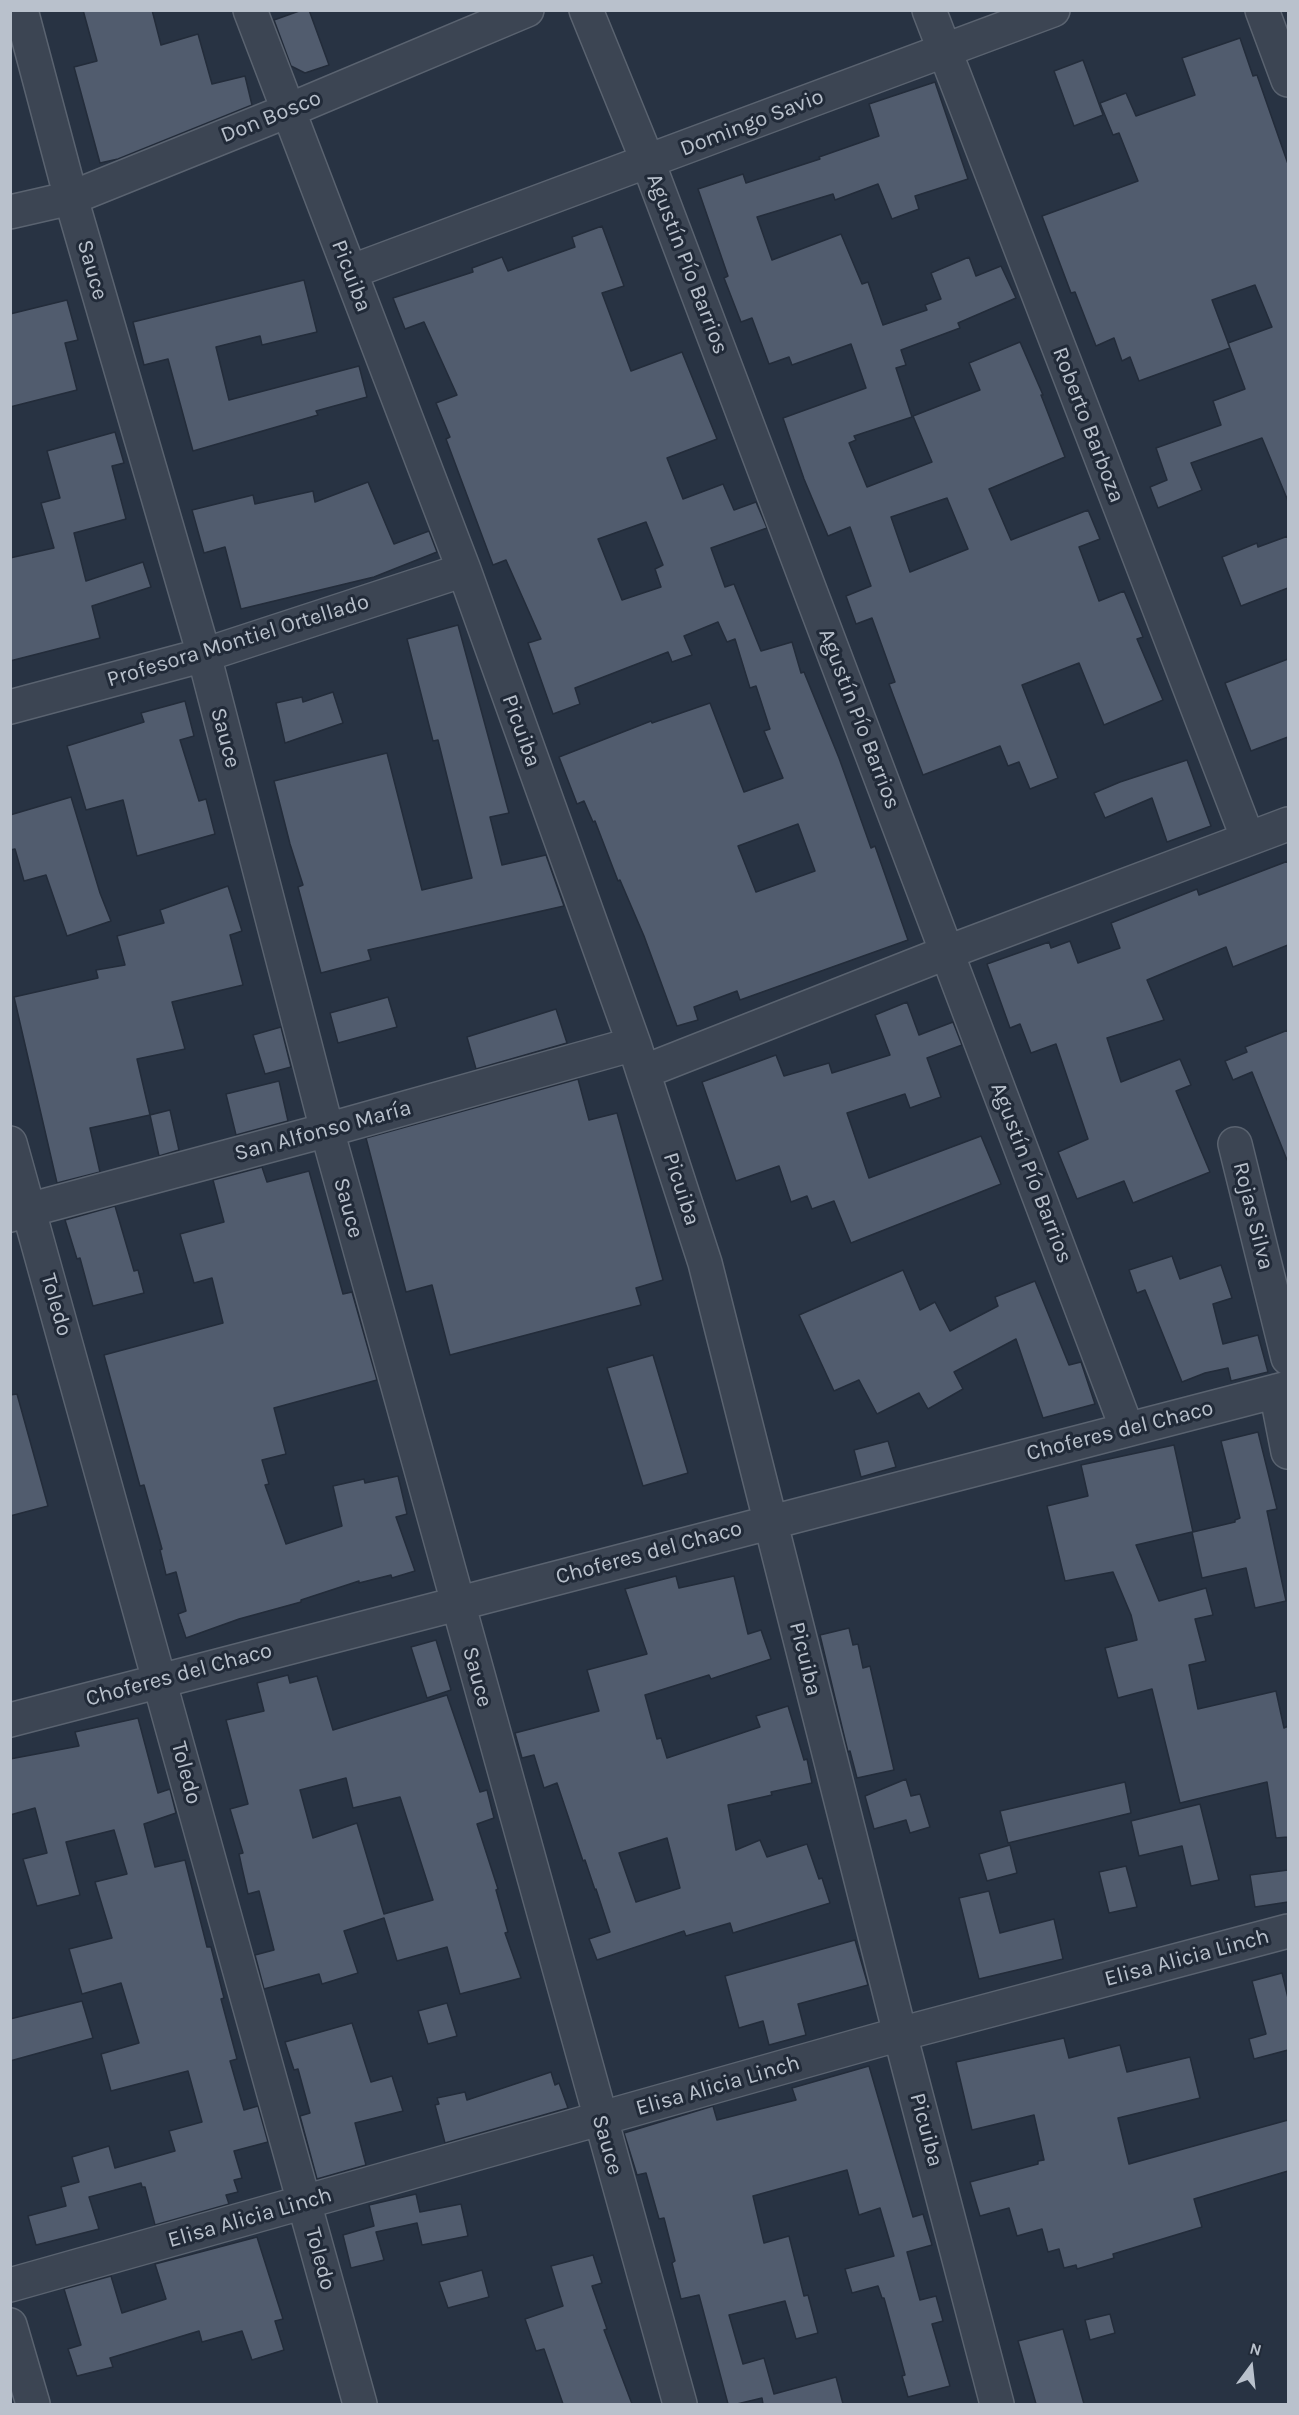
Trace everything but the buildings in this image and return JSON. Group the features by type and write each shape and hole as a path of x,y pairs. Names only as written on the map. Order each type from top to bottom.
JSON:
{"street":[{"name":"Sauce","path":"21,10 71,198 204,655 327,1130 456,1603 680,2404"},
{"name":"Picuiba","path":"250,10 464,570 639,1058 705,1263 900,2034 997,2404"},
{"name":"Don Bosco","path":"10,212 71,198 287,111 527,10"},
{"name":"Agustín Pío Barrios","path":"586,10 648,162 1127,1429"},
{"name":"Roberto Barboza","path":"928,10 1248,839"},
{"name":"Domingo Savio","path":"350,272 1053,10"},
{"path":"1262,10 1288,80"},
{"name":"Profesora Montiel Ortellado","path":"10,706 204,655 464,570"},
{"name":"San Alfonso María","path":"20,1212 327,1130 639,1058 948,952 1288,824"},
{"name":"Toledo","path":"10,1143 20,1212 161,1680 360,2404"},
{"name":"Rojas Silva","path":"1235,1144 1288,1359"},
{"path":"1282,1390 1288,1452"},
{"name":"Choferes del Chaco","path":"10,1720 1282,1390"},
{"name":"Elisa Alicia Linch","path":"10,2285 900,2034 1288,1931"},
{"path":"10,2325 33,2404"}]}
